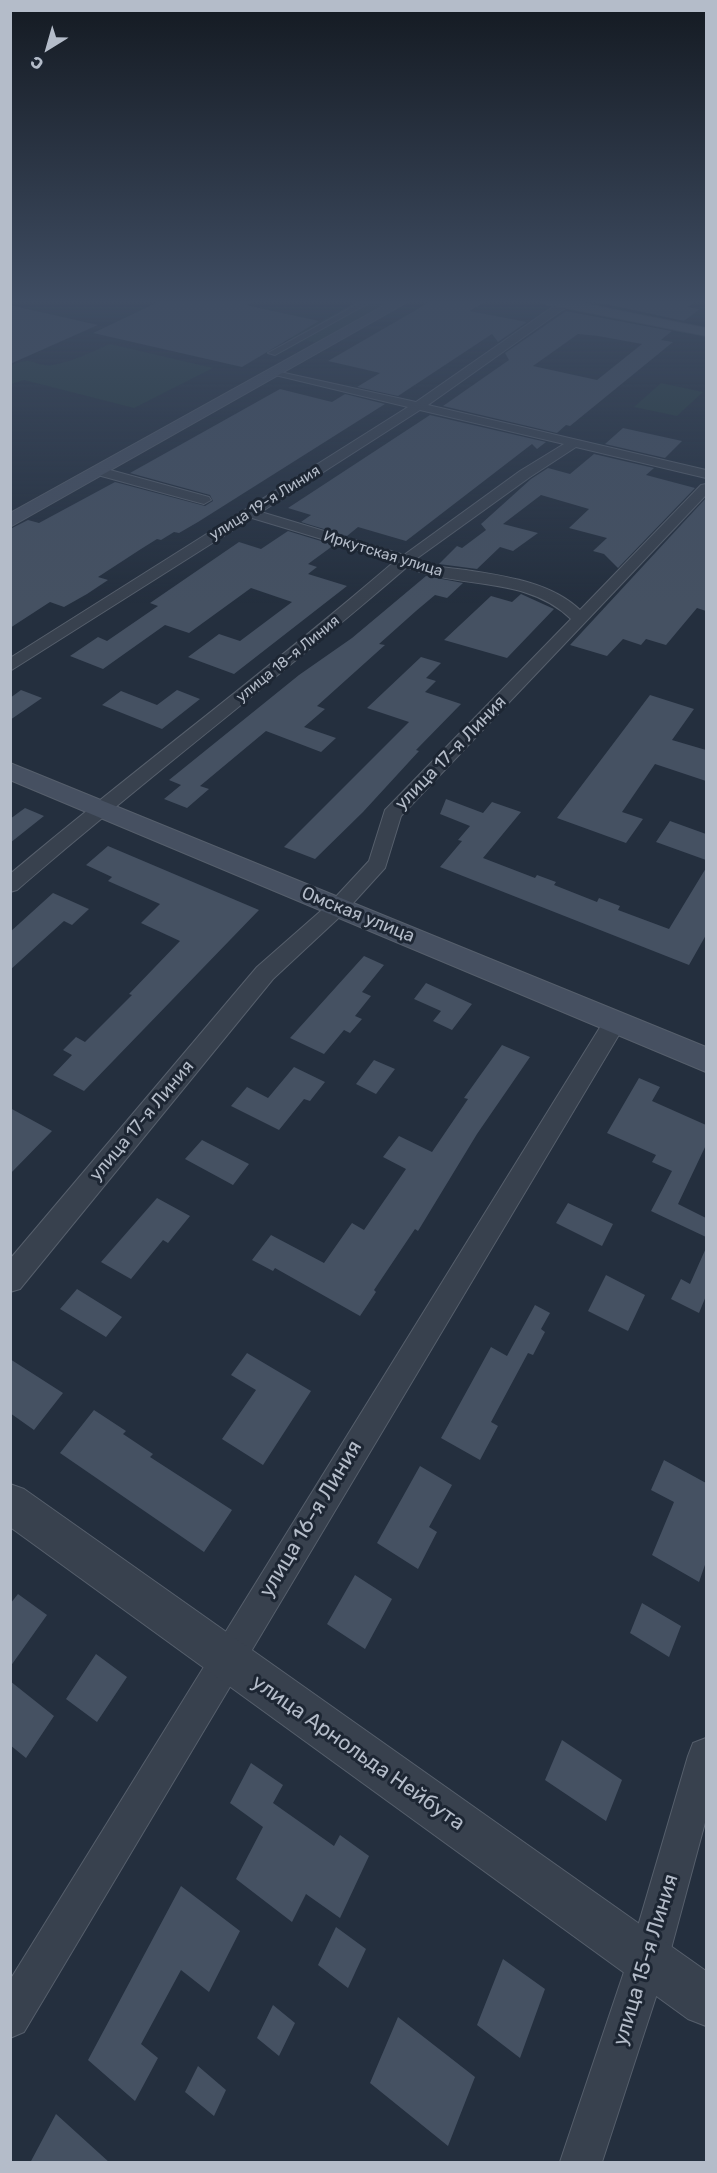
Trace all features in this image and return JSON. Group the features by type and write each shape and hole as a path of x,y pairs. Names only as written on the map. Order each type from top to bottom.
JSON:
{"main road":[{"path":"10,521 223,401"},
{"name":"Омская улица","path":"10,771 706,1060"}],"street":[{"path":"399,401 706,474"},
{"name":"улица 19-я Линия","path":"10,666 425,401"},
{"name":"улица 18-я Линия","path":"10,885 100,808 328,627 406,560 525,474 574,443"},
{"path":"99,471 204,500"},
{"name":"улица 17-я Линия","path":"10,1280 265,973 338,907 378,863 392,814 706,488"},
{"name":"Иркутская улица","path":"249,513 406,560 428,570 474,576 552,595 566,604 580,619"},
{"name":"улица 16-я Линия","path":"10,2018 615,1022"},
{"name":"улица Арнольда Нейбута","path":"10,1503 706,2001"},
{"name":"улица 15-я Линия","path":"581,2163 648,1960 706,1756"}],"green space":[{"path":"108,401 147,401 134,408"},
{"path":"640,401 693,401 677,416 634,407"}],"building":[{"path":"258,401 375,401 385,404 198,522 179,533 174,532 161,540 157,539 141,549 98,577 108,580 87,594 64,607 50,602 10,628 10,529 28,520 39,523 115,482 205,506 213,501 210,495 130,473"},
{"path":"450,401 600,401 570,426 566,425 557,433 443,406"},
{"path":"430,415 546,442 537,449 532,444 406,541 358,527 347,536 301,522 311,515 288,508"},
{"path":"623,428 682,441 665,458 605,444"},
{"path":"594,454 654,468 646,475 695,488 618,568 604,554 593,551 607,538 569,528 589,509 541,495 503,524 538,533 513,551 500,547 477,569 439,564 457,546 462,548 486,530 481,524 531,479 548,468 570,474"},
{"path":"706,498 706,611 697,608 666,645 646,639 641,645 623,639 607,656 570,645"},
{"path":"288,531 334,545 308,564 317,567 308,574 347,586 234,674 188,657 219,634 240,641 292,602 251,588 189,633 165,625 103,669 70,656 98,637 107,641 158,606 150,603 239,542 261,549"},
{"path":"426,576 463,583 447,598 435,595 416,611 379,644 385,645 317,706 325,709 304,727 336,738 321,752 266,731 200,786 209,789 187,808 164,799 181,785 169,780 299,675 352,638"},
{"path":"521,594 554,609 507,658 444,640 491,596 512,602"},
{"path":"421,657 441,663 426,678 436,681 425,692 461,704 416,750 419,751 363,812 315,859 284,847 409,722 367,708"},
{"path":"21,690 42,698 10,720 10,698"},
{"path":"177,690 200,699 162,729 102,705 121,691 157,705"},
{"path":"650,695 694,709 672,740 706,750 706,781 655,764 622,812 643,819 626,843 557,818"},
{"path":"446,799 483,813 492,802 521,812 483,858 535,878 537,875 556,882 554,885 597,902 599,898 620,906 618,910 669,929 706,868 706,935 689,965 440,867 462,841 458,840 470,826 440,814"},
{"path":"25,808 44,816 10,843 10,819"},
{"path":"670,821 706,834 706,860 656,842"},
{"path":"108,846 259,910 84,1091 53,1075 72,1055 63,1050 76,1037 85,1042 132,995 129,994 180,941 141,923 160,904 108,881 112,877 86,865"},
{"path":"53,893 89,909 72,925 64,921 10,970 10,932"},
{"path":"364,956 384,965 362,992 371,996 355,1016 362,1019 350,1033 344,1030 324,1054 290,1038"},
{"path":"426,983 472,1004 452,1030 433,1021 441,1011 414,999"},
{"path":"502,1045 530,1057 477,1134 418,1231 415,1229 374,1290 376,1292 360,1316 275,1268 273,1271 252,1260 271,1235 324,1263 352,1223 364,1230 406,1169 383,1157 399,1136 432,1152 468,1099 464,1098"},
{"path":"374,1060 395,1069 376,1094 356,1084"},
{"path":"294,1067 325,1082 310,1101 304,1099 279,1130 231,1106 247,1087 268,1098"},
{"path":"639,1078 660,1087 652,1101 706,1125 706,1145 678,1204 706,1218 706,1237 651,1211 672,1171 652,1162 656,1155 607,1133"},
{"path":"10,1108 52,1131 10,1174"},
{"path":"202,1140 249,1164 233,1185 185,1159"},
{"path":"157,1198 190,1216 168,1243 163,1240 131,1279 101,1262"},
{"path":"568,1203 613,1224 602,1246 556,1223"},
{"path":"706,1248 706,1296 699,1313 671,1299 681,1279 690,1284"},
{"path":"606,1275 645,1295 628,1331 588,1311"},
{"path":"77,1289 122,1317 106,1337 60,1309"},
{"path":"535,1305 550,1313 541,1329 545,1332 533,1355 528,1353 491,1422 498,1426 480,1460 441,1438 491,1347 507,1356"},
{"path":"247,1353 311,1391 263,1465 222,1439 256,1390 231,1375"},
{"path":"10,1359 63,1393 34,1430 10,1413"},
{"path":"94,1410 126,1431 123,1434 153,1454 150,1457 232,1510 204,1552 60,1453"},
{"path":"664,1460 706,1483 706,1562 699,1582 652,1555 674,1502 651,1490"},
{"path":"420,1466 452,1485 429,1527 437,1532 418,1569 377,1543"},
{"path":"355,1575 392,1599 365,1649 327,1624"},
{"path":"18,1594 47,1615 10,1667 10,1604"},
{"path":"642,1603 681,1626 669,1657 630,1633"},
{"path":"96,1654 127,1677 97,1722 66,1699"},
{"path":"10,1681 54,1716 26,1758 10,1745"},
{"path":"562,1740 622,1780 606,1821 545,1780"},
{"path":"251,1763 283,1785 273,1803 334,1846 340,1835 369,1856 340,1918 306,1894 292,1922 236,1879 263,1827 230,1803"},
{"path":"181,1886 240,1931 209,1992 181,1970 141,2044 158,2058 135,2101 88,2060"},
{"path":"336,1927 366,1949 348,1988 318,1965"},
{"path":"503,1959 545,1989 520,2058 477,2025"},
{"path":"273,2005 295,2023 279,2056 257,2038"},
{"path":"398,2017 475,2077 448,2146 370,2083"},
{"path":"198,2066 226,2090 214,2116 185,2092"},
{"path":"56,2114 110,2163 30,2163"}]}
